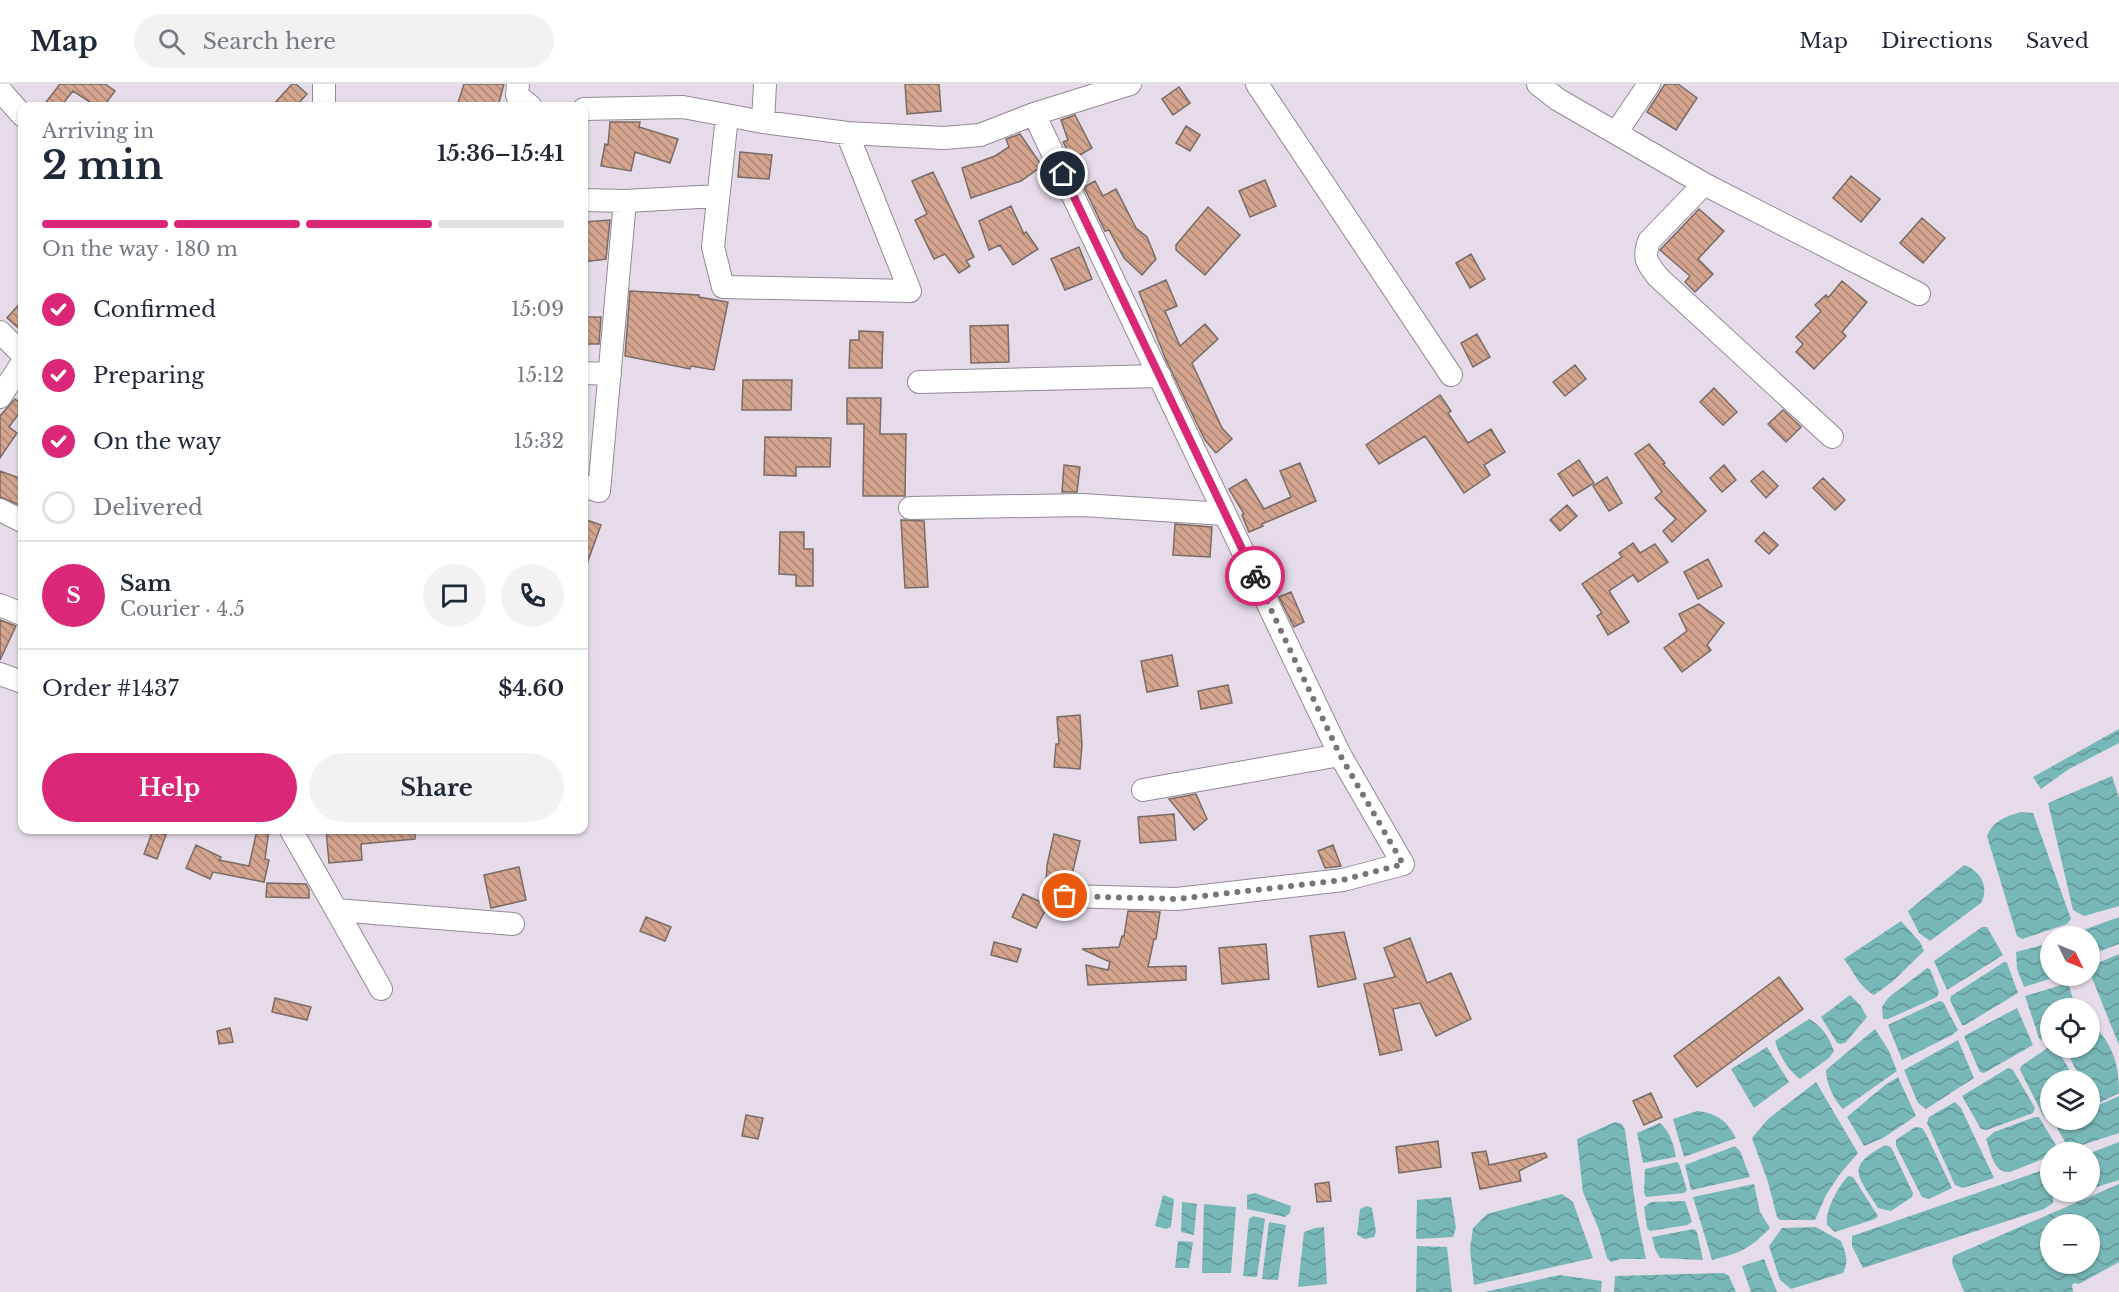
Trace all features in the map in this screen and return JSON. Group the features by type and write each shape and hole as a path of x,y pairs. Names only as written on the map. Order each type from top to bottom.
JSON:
{"street":[{"path":"324,84 324,102"},
{"path":"518,84 517,95 525,102"},
{"path":"763,122 765,84"},
{"path":"588,109 683,107 763,122 847,133 944,138 980,135 1034,114 1130,84"},
{"path":"1257,84 1451,375"},
{"path":"1538,84 1557,99 1704,184 1919,294"},
{"path":"1616,133 1649,84"},
{"path":"0,90 18,110"},
{"path":"1034,114 1340,755 1403,864 1343,880 1177,899 1065,896"},
{"path":"727,116 713,247 723,287 910,291 847,133"},
{"path":"1704,184 1648,241 1645,252 1647,263 1658,277 1832,437"},
{"path":"588,200 625,201 718,196"},
{"path":"588,487 599,491 625,201"},
{"path":"0,332 18,350"},
{"path":"0,397 18,369"},
{"path":"588,373 610,374"},
{"path":"919,382 1160,376"},
{"path":"910,508 1082,505 1225,514"},
{"path":"0,510 18,519"},
{"path":"0,605 18,612"},
{"path":"0,674 18,681"},
{"path":"1143,790 1340,755"},
{"path":"293,834 381,989"},
{"path":"336,910 513,924"}],"water":[{"path":"2119,729 2119,743 2069,769 2041,789 2033,777"},
{"path":"2112,776 2119,798 2119,906 2084,916 2073,910 2048,803"},
{"path":"2021,812 2033,813 2071,919 2067,924 2040,926 2040,933 2022,939 2017,936 1987,836 1997,823"},
{"path":"1964,865 1979,875 1984,885 1984,897 1981,903 1930,941 1919,933 1908,911"},
{"path":"2119,917 2119,944 2100,951 2100,926 2094,926"},
{"path":"1901,921 1920,942 1924,951 1892,982 1874,995 1861,984 1844,959"},
{"path":"1982,927 1987,927 2003,955 1947,990 1934,961"},
{"path":"2040,946 2040,982 2024,987 2017,969 2016,952"},
{"path":"2119,954 2119,1045 2095,986 2100,986 2100,962"},
{"path":"2004,962 2007,963 2018,993 1962,1025 1950,1000 1951,996"},
{"path":"1927,968 1930,969 1939,992 1937,997 1888,1019 1883,1019 1882,1007 1888,998"},
{"path":"2058,986 2069,986 2073,998 2040,998 2040,1039 2025,996"},
{"path":"1850,995 1867,1017 1846,1042 1841,1044 1837,1043 1821,1017"},
{"path":"1939,1001 1943,1002 1958,1030 1902,1060 1888,1025"},
{"path":"2017,1008 2033,1045 1984,1073 1980,1072 1964,1036"},
{"path":"1809,1019 1824,1032 1834,1051 1829,1058 1800,1079 1784,1062 1775,1041"},
{"path":"1875,1029 1889,1051 1897,1071 1843,1109 1831,1091 1826,1070"},
{"path":"2100,1032 2116,1063 2119,1093 2100,1102 2100,1070 2076,1070 2070,1058 2100,1058"},
{"path":"1958,1040 1974,1078 1926,1109 1918,1103 1904,1070"},
{"path":"1767,1047 1789,1082 1754,1108 1731,1069"},
{"path":"2040,1053 2040,1058 2062,1058 2069,1070 2040,1070 2040,1109 2020,1070 2021,1066"},
{"path":"2008,1068 2013,1070 2035,1108 2033,1113 1987,1130 1981,1129 1962,1096"},
{"path":"1898,1077 1916,1116 1883,1138 1864,1146 1847,1117"},
{"path":"1816,1082 1858,1153 1826,1195 1815,1220 1780,1220 1777,1217 1768,1182 1752,1138 1768,1119"},
{"path":"2119,1096 2119,1133 2091,1142 2065,1142 2058,1130 2100,1130 2100,1105"},
{"path":"1955,1102 1961,1108 1994,1178 1963,1188 1955,1185 1927,1123 1929,1117"},
{"path":"1697,1111 1721,1119 1736,1138 1684,1157 1673,1119"},
{"path":"2039,1117 2040,1130 2047,1130 2054,1142 2040,1142 2040,1160 2010,1172 2004,1171 1996,1165 1986,1139 1994,1132"},
{"path":"1615,1122 1622,1124 1625,1130 1637,1216 1646,1259 1620,1259 1611,1262 1607,1258 1599,1230 1583,1192 1577,1139"},
{"path":"1660,1123 1671,1138 1676,1157 1643,1163 1637,1133"},
{"path":"1915,1127 1922,1128 1926,1134 1952,1188 1929,1199 1922,1197 1896,1146 1896,1140"},
{"path":"2119,1142 2119,1180 2100,1186 2100,1149"},
{"path":"1885,1145 1891,1147 1913,1193 1912,1197 1891,1211 1878,1208 1860,1179 1859,1172 1864,1159"},
{"path":"1735,1146 1740,1151 1750,1177 1691,1190 1685,1165"},
{"path":"1677,1162 1687,1190 1684,1193 1646,1197 1644,1193 1645,1169"},
{"path":"2040,1171 2040,1202 2053,1202 2044,1209 1863,1268 1852,1246 1852,1236"},
{"path":"1848,1176 1853,1177 1878,1216 1835,1232 1827,1225 1828,1213 1836,1192"},
{"path":"1754,1184 1760,1212 1770,1228 1744,1249 1712,1260 1693,1197"},
{"path":"2119,1184 2119,1262 2100,1272 2100,1214 2050,1214 2078,1202 2100,1202 2100,1192"},
{"path":"1255,1193 1291,1206 1290,1213 1285,1217 1247,1209 1247,1195"},
{"path":"1562,1194 1573,1202 1593,1258 1474,1285 1470,1249 1473,1228 1487,1214"},
{"path":"1163,1195 1174,1199 1171,1227 1166,1229 1155,1226"},
{"path":"1451,1197 1456,1228 1453,1237 1417,1239 1417,1200"},
{"path":"1685,1201 1692,1222 1687,1225 1650,1231 1647,1228 1644,1207 1651,1202"},
{"path":"1182,1202 1197,1204 1194,1235 1181,1232"},
{"path":"1204,1204 1236,1207 1231,1273 1202,1273"},
{"path":"1367,1206 1372,1208 1376,1232 1374,1237 1365,1239 1357,1235 1360,1209"},
{"path":"1253,1216 1265,1219 1257,1277 1243,1276 1249,1219"},
{"path":"2040,1218 2040,1274 2097,1274 2079,1284 2074,1283 2073,1292 1964,1292 1952,1263 1953,1256"},
{"path":"1269,1222 1286,1225 1278,1280 1262,1279"},
{"path":"1324,1227 1327,1284 1298,1287 1304,1232"},
{"path":"1816,1227 1841,1241 1846,1257 1845,1269 1843,1273 1791,1289 1780,1280 1769,1246 1782,1228"},
{"path":"1694,1229 1697,1232 1703,1260 1660,1258 1652,1237"},
{"path":"1178,1241 1193,1242 1189,1268 1175,1268"},
{"path":"1417,1246 1447,1247 1452,1292 1416,1292"},
{"path":"1764,1259 1777,1292 1751,1292 1742,1266"},
{"path":"1724,1273 1729,1276 1736,1292 1614,1292 1615,1276"},
{"path":"1559,1275 1602,1281 1601,1292 1485,1292"}],"building":[{"path":"60,84 105,84 115,91 107,102 90,102 73,91 64,102 46,102"},
{"path":"292,84 296,84 307,94 300,102 276,102"},
{"path":"464,84 504,84 499,102 458,102"},
{"path":"905,84 939,84 941,111 907,114"},
{"path":"1665,84 1678,84 1697,98 1676,130 1647,112"},
{"path":"1179,87 1190,103 1173,115 1162,99"},
{"path":"1075,115 1092,148 1073,159 1063,142 1068,140 1061,120"},
{"path":"610,122 640,122 639,127 678,139 670,163 635,152 631,171 601,166 605,144 608,145"},
{"path":"1186,126 1200,135 1190,151 1176,143"},
{"path":"1020,134 1042,166 1021,181 971,198 962,168 995,156 1009,147 1006,139"},
{"path":"740,152 772,155 769,179 738,177"},
{"path":"933,172 974,257 966,261 970,266 959,273 945,254 934,259 915,220 927,214 912,181"},
{"path":"1851,176 1880,199 1861,222 1833,198"},
{"path":"1265,180 1276,206 1250,217 1239,191"},
{"path":"1095,181 1103,196 1116,189 1136,228 1147,237 1156,259 1142,275 1124,258 1109,230 1105,231 1084,187"},
{"path":"1011,206 1024,234 1026,232 1038,249 1013,265 1000,245 989,250 979,221"},
{"path":"1208,207 1240,235 1205,275 1176,250 1176,245"},
{"path":"1699,209 1724,231 1698,259 1713,274 1695,292 1685,282 1690,276 1660,250"},
{"path":"1922,218 1945,238 1923,263 1900,243"},
{"path":"610,220 606,259 588,261 588,222"},
{"path":"1079,247 1092,279 1065,290 1051,259"},
{"path":"1471,254 1485,279 1470,288 1456,263"},
{"path":"1166,280 1177,306 1165,311 1180,346 1205,324 1218,339 1192,363 1222,428 1232,439 1216,453 1205,440 1166,360 1139,292"},
{"path":"1842,281 1867,302 1842,332 1846,336 1814,369 1796,352 1803,344 1796,337 1821,311 1815,305 1826,295 1828,298"},
{"path":"630,291 699,295 699,297 728,302 714,370 691,366 690,369 625,356"},
{"path":"18,306 18,328 7,318"},
{"path":"588,317 601,317 599,344 588,344"},
{"path":"1008,325 1009,362 971,363 970,326"},
{"path":"859,331 883,332 882,368 849,368 850,340 859,340"},
{"path":"1477,334 1490,357 1473,367 1461,343"},
{"path":"1575,365 1586,379 1565,396 1553,382"},
{"path":"743,380 792,380 791,410 742,410"},
{"path":"1714,388 1737,412 1723,425 1700,402"},
{"path":"1440,395 1451,411 1448,413 1468,443 1491,429 1505,452 1484,465 1490,475 1464,493 1425,436 1379,464 1366,445"},
{"path":"847,398 881,398 880,434 906,434 905,496 863,496 864,424 847,424"},
{"path":"15,399 18,401 18,415 9,427 17,433 0,458 0,416"},
{"path":"1783,410 1801,427 1786,442 1768,424"},
{"path":"765,437 831,438 830,467 796,467 796,476 764,475"},
{"path":"1649,444 1665,463 1663,464 1706,511 1672,542 1663,531 1676,519 1655,498 1662,492 1635,454"},
{"path":"1579,460 1594,483 1573,496 1558,474"},
{"path":"1300,463 1316,501 1262,524 1263,526 1249,532 1242,515 1244,514 1229,489 1246,479 1264,509 1291,497 1280,471"},
{"path":"1064,465 1080,467 1077,492 1062,492"},
{"path":"1724,465 1736,480 1722,492 1710,478"},
{"path":"0,471 18,478 18,504 0,497"},
{"path":"1763,471 1778,486 1766,498 1751,481"},
{"path":"1607,477 1622,503 1609,511 1593,486"},
{"path":"1823,478 1845,500 1835,510 1813,488"},
{"path":"1567,505 1577,516 1560,531 1550,520"},
{"path":"588,520 601,525 588,561"},
{"path":"901,520 924,521 928,587 905,588"},
{"path":"1175,524 1212,527 1210,557 1173,555"},
{"path":"780,532 804,532 804,549 813,549 813,586 796,586 796,575 779,574"},
{"path":"1764,532 1778,545 1769,554 1755,541"},
{"path":"1633,543 1640,553 1655,544 1668,562 1638,582 1633,575 1609,591 1629,622 1608,635 1597,616 1602,613 1582,584 1622,557 1619,553"},
{"path":"1708,559 1722,586 1698,599 1684,572"},
{"path":"1291,592 1304,622 1294,627 1279,597"},
{"path":"1699,604 1724,623 1707,645 1711,650 1682,672 1664,648 1687,631 1679,614"},
{"path":"0,620 16,626 0,660"},
{"path":"1172,655 1178,686 1147,692 1141,661"},
{"path":"1228,685 1232,703 1201,709 1198,691"},
{"path":"1080,715 1082,745 1080,769 1054,767 1056,744 1059,744 1057,717"},
{"path":"1196,794 1207,819 1194,830 1169,799"},
{"path":"1174,814 1176,840 1140,843 1138,817"},
{"path":"152,834 166,835 157,859 144,854"},
{"path":"256,834 268,834 265,859 269,860 264,882 213,872 210,879 186,868 196,845 221,857 219,860 249,866"},
{"path":"326,834 415,834 415,839 361,844 362,860 329,863"},
{"path":"1054,834 1080,841 1070,883 1057,886 1046,885 1047,865"},
{"path":"1333,845 1341,866 1325,868 1318,851"},
{"path":"519,867 526,900 491,908 484,875"},
{"path":"267,883 306,884 309,898 266,897"},
{"path":"1023,894 1048,905 1036,928 1012,917"},
{"path":"1128,911 1160,912 1156,939 1154,939 1148,967 1186,966 1186,980 1088,985 1086,965 1108,970 1110,962 1082,949 1119,947 1122,936 1124,936"},
{"path":"646,917 671,927 665,941 640,931"},
{"path":"1344,932 1356,979 1318,987 1310,936"},
{"path":"1410,938 1427,983 1451,973 1471,1019 1436,1036 1420,1003 1393,1009 1402,1050 1380,1055 1364,984 1395,977 1384,948"},
{"path":"994,942 1021,949 1017,962 991,955"},
{"path":"1266,944 1269,979 1222,984 1219,948"},
{"path":"1779,977 1803,1009 1697,1087 1674,1056"},
{"path":"275,998 311,1007 307,1020 272,1012"},
{"path":"230,1028 233,1042 219,1044 217,1031"},
{"path":"1651,1093 1662,1117 1644,1125 1633,1101"},
{"path":"746,1115 763,1118 758,1139 742,1136"},
{"path":"1438,1141 1441,1167 1399,1173 1396,1147"},
{"path":"1486,1151 1489,1165 1545,1153 1547,1157 1519,1171 1521,1181 1480,1189 1472,1153"},
{"path":"1329,1182 1331,1201 1317,1202 1315,1184"}],"way so far":[{"path":"1065,896 1177,899 1343,880 1403,864 1340,755 1255,576"}],"route":[{"path":"1063,174 1255,576"}]}
